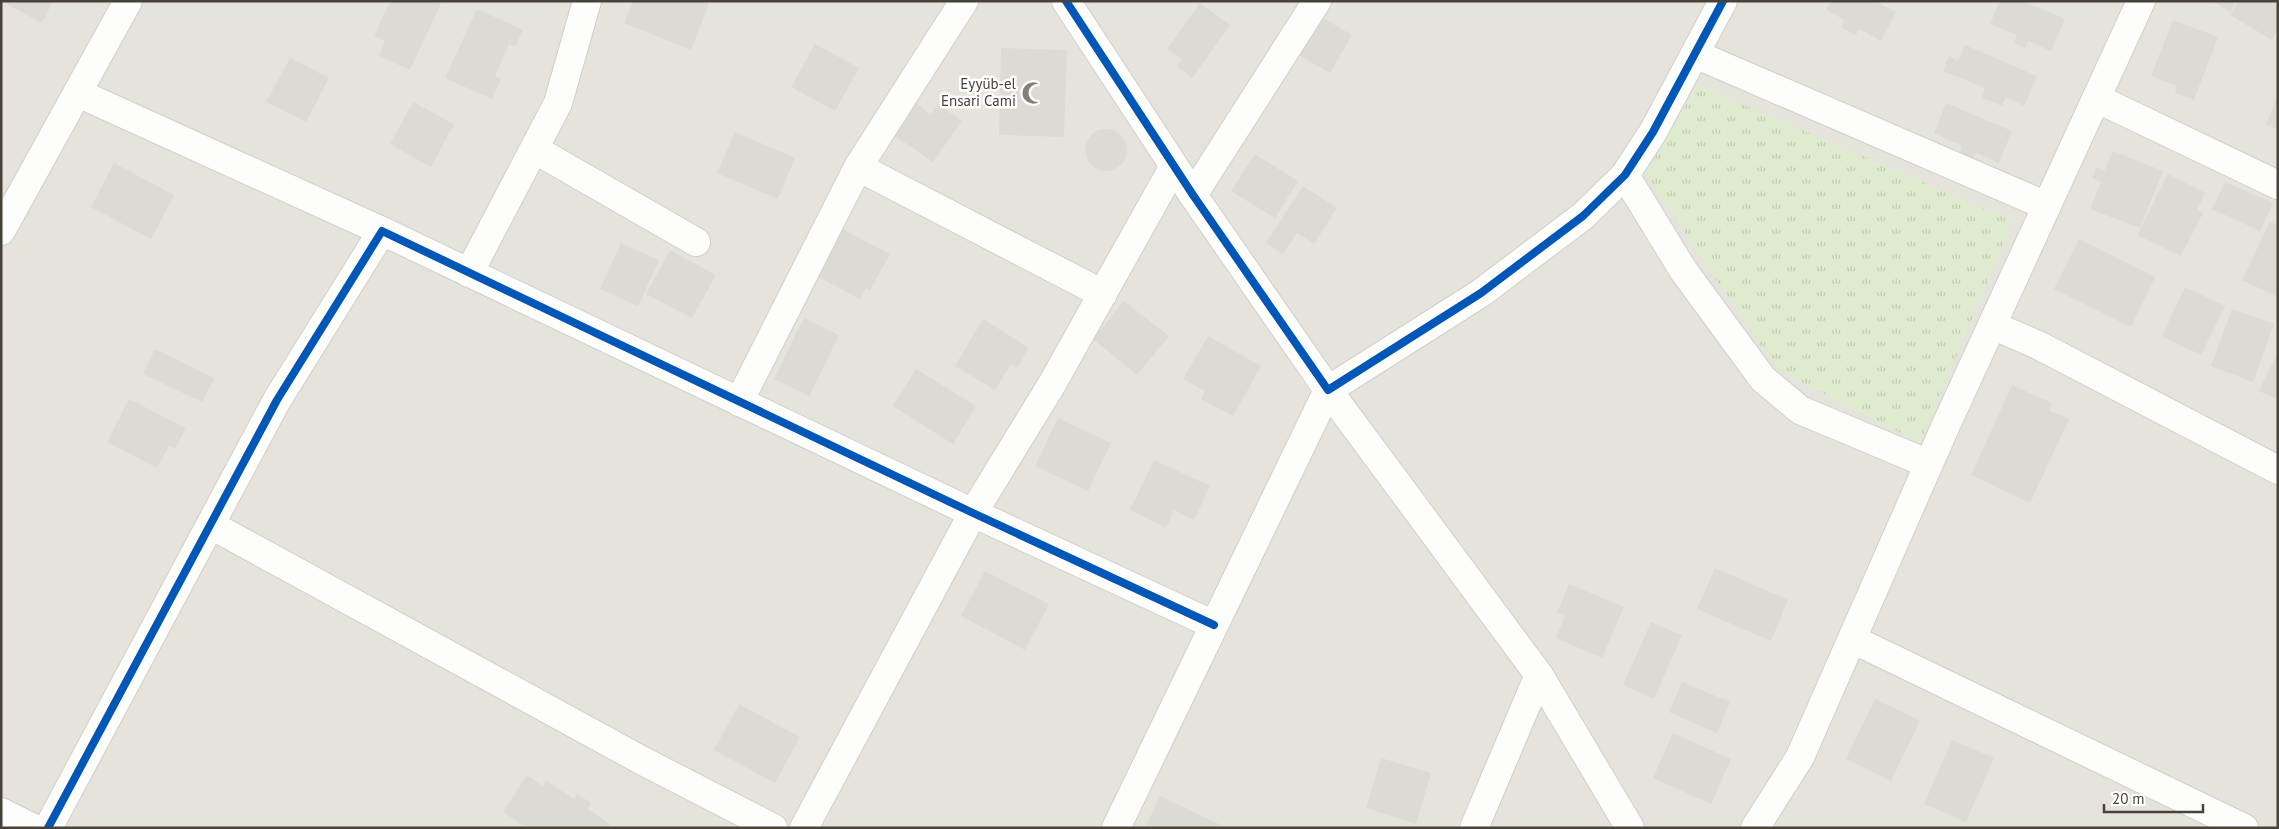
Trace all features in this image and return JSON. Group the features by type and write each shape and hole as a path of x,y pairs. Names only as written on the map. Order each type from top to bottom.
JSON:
{"street":[{"path":"1,231 128,1"},
{"path":"469,273 558,103 587,1"},
{"path":"739,402 858,168 964,1"},
{"path":"1066,1 1193,195 1328,390 1539,675 1630,828"},
{"path":"1193,195 1317,1"},
{"path":"1116,828 1328,390 1481,293 1583,216 1626,175 1653,132 1723,1"},
{"path":"1755,828 1800,757 1929,464 2141,1"},
{"path":"1695,54 2047,206"},
{"path":"78,93 382,231 973,513 1214,625"},
{"path":"2096,98 2278,185"},
{"path":"534,149 696,242"},
{"path":"804,828 973,513 1052,384 1174,166"},
{"path":"858,168 1103,294"},
{"path":"1626,175 1683,270 1763,379 1800,410 1929,464"},
{"path":"48,828 277,400 382,231"},
{"path":"1992,325 2038,345 2278,470"},
{"path":"210,525 633,755 773,828"},
{"path":"1852,639 2244,828"},
{"path":"1474,828 1539,675"},
{"path":"1,812 33,828"}],"shaded area":[{"path":"1,1 2278,1 2278,828 1,828"}],"green space":[{"path":"1698,85 2013,221 1920,443 1776,369 1645,174"}],"building":[{"path":"1,1 53,1 42,23"},
{"path":"390,1 442,1 410,70 379,56 385,41 374,36"},
{"path":"633,1 703,1 709,4 691,50 624,23"},
{"path":"1830,1 1875,1 1896,12 1881,41 1859,29 1856,35 1841,27 1845,20 1826,10"},
{"path":"2000,1 2024,1 2065,19 2051,51 2028,41 2025,48 2014,43 2017,35 1990,24"},
{"path":"2213,1 2236,1 2230,12"},
{"path":"2238,1 2278,1 2278,30 2272,40 2230,15"},
{"path":"1200,3 1230,25 1192,78 1177,66 1182,59 1167,49"},
{"path":"477,9 523,30 515,47 509,44 495,76 501,79 492,99 445,78"},
{"path":"1321,17 1352,35 1330,73 1299,55"},
{"path":"2173,20 2218,37 2194,100 2175,93 2177,86 2151,76"},
{"path":"815,44 859,68 835,111 791,87"},
{"path":"1965,45 2037,76 2024,106 2006,97 2002,106 1982,98 1985,88 1943,71 1949,56 1958,61"},
{"name":"Eyyüb-el Ensari Cami","path":"1001,48 1067,50 1064,137 999,135"},
{"path":"290,58 329,78 306,122 266,102"},
{"path":"2278,93 2278,129 2266,125"},
{"path":"413,102 454,124 431,167 390,144"},
{"path":"914,102 931,114 938,104 962,121 933,162 892,134"},
{"path":"1946,103 2012,131 1999,163 1976,153 1973,159 1959,153 1962,146 1934,133"},
{"path":"1106,129 1114,131 1123,139 1127,150 1125,158 1117,167 1106,171 1098,169 1089,161 1085,150 1087,142 1095,133"},
{"path":"735,132 795,158 778,199 717,173"},
{"path":"2113,151 2163,171 2140,228 2090,209 2101,182 2092,178 2096,167 2105,170"},
{"path":"1255,154 1298,181 1275,218 1231,191"},
{"path":"114,163 174,195 151,239 91,207"},
{"path":"2168,174 2205,193 2197,210 2203,213 2181,256 2137,235"},
{"path":"2225,182 2273,203 2260,231 2212,209"},
{"path":"1303,186 1337,208 1314,244 1297,233 1283,254 1266,243"},
{"path":"2270,222 2278,225 2278,297 2242,280"},
{"path":"832,224 890,254 870,290 866,288 860,299 807,271"},
{"path":"2079,239 2155,277 2131,327 2054,289"},
{"path":"621,243 659,260 638,306 600,289"},
{"path":"670,250 716,275 692,318 646,294"},
{"path":"2185,287 2225,306 2201,355 2162,336"},
{"path":"1124,301 1169,336 1137,375 1093,339"},
{"path":"2232,309 2274,324 2253,382 2211,366"},
{"path":"804,318 839,335 809,396 774,379"},
{"path":"983,319 1029,348 1017,368 1011,364 995,390 955,366"},
{"path":"1208,336 1261,366 1233,416 1201,399 1205,391 1183,379"},
{"path":"155,349 214,378 202,402 143,374"},
{"path":"2278,352 2278,400 2259,391"},
{"path":"916,369 976,406 953,444 893,406"},
{"path":"2012,385 2052,403 2049,410 2069,419 2030,503 1971,475"},
{"path":"129,399 186,428 175,449 169,446 157,468 107,442"},
{"path":"1058,418 1111,443 1088,491 1035,466"},
{"path":"1154,460 1210,486 1194,520 1174,510 1166,528 1130,510"},
{"path":"1715,568 1788,600 1771,641 1697,609"},
{"path":"985,571 1049,604 1025,650 961,616"},
{"path":"1569,584 1624,607 1602,658 1556,638 1565,616 1557,613"},
{"path":"1651,622 1682,635 1654,699 1623,685"},
{"path":"1682,682 1730,702 1717,733 1669,712"},
{"path":"1875,699 1920,721 1891,781 1846,759"},
{"path":"739,704 800,737 775,783 714,750"},
{"path":"1673,733 1731,759 1711,804 1653,778"},
{"path":"1952,740 1994,758 1966,822 1924,804"},
{"path":"1381,758 1431,773 1416,824 1366,808"},
{"path":"527,775 543,786 546,781 574,799 577,794 591,803 588,809 611,825 609,828 527,828 503,812"},
{"path":"1160,796 1227,828 1145,828"}],"cycle path":[{"path":"1066,1 1193,195 1328,390 1481,293 1583,216 1625,175 1653,132 1723,1"},
{"path":"48,828 277,400 382,231 973,513 1214,625"}],"place":[{"name":"Eyyüb-el Ensari Cami","path":"1033,93"}]}
